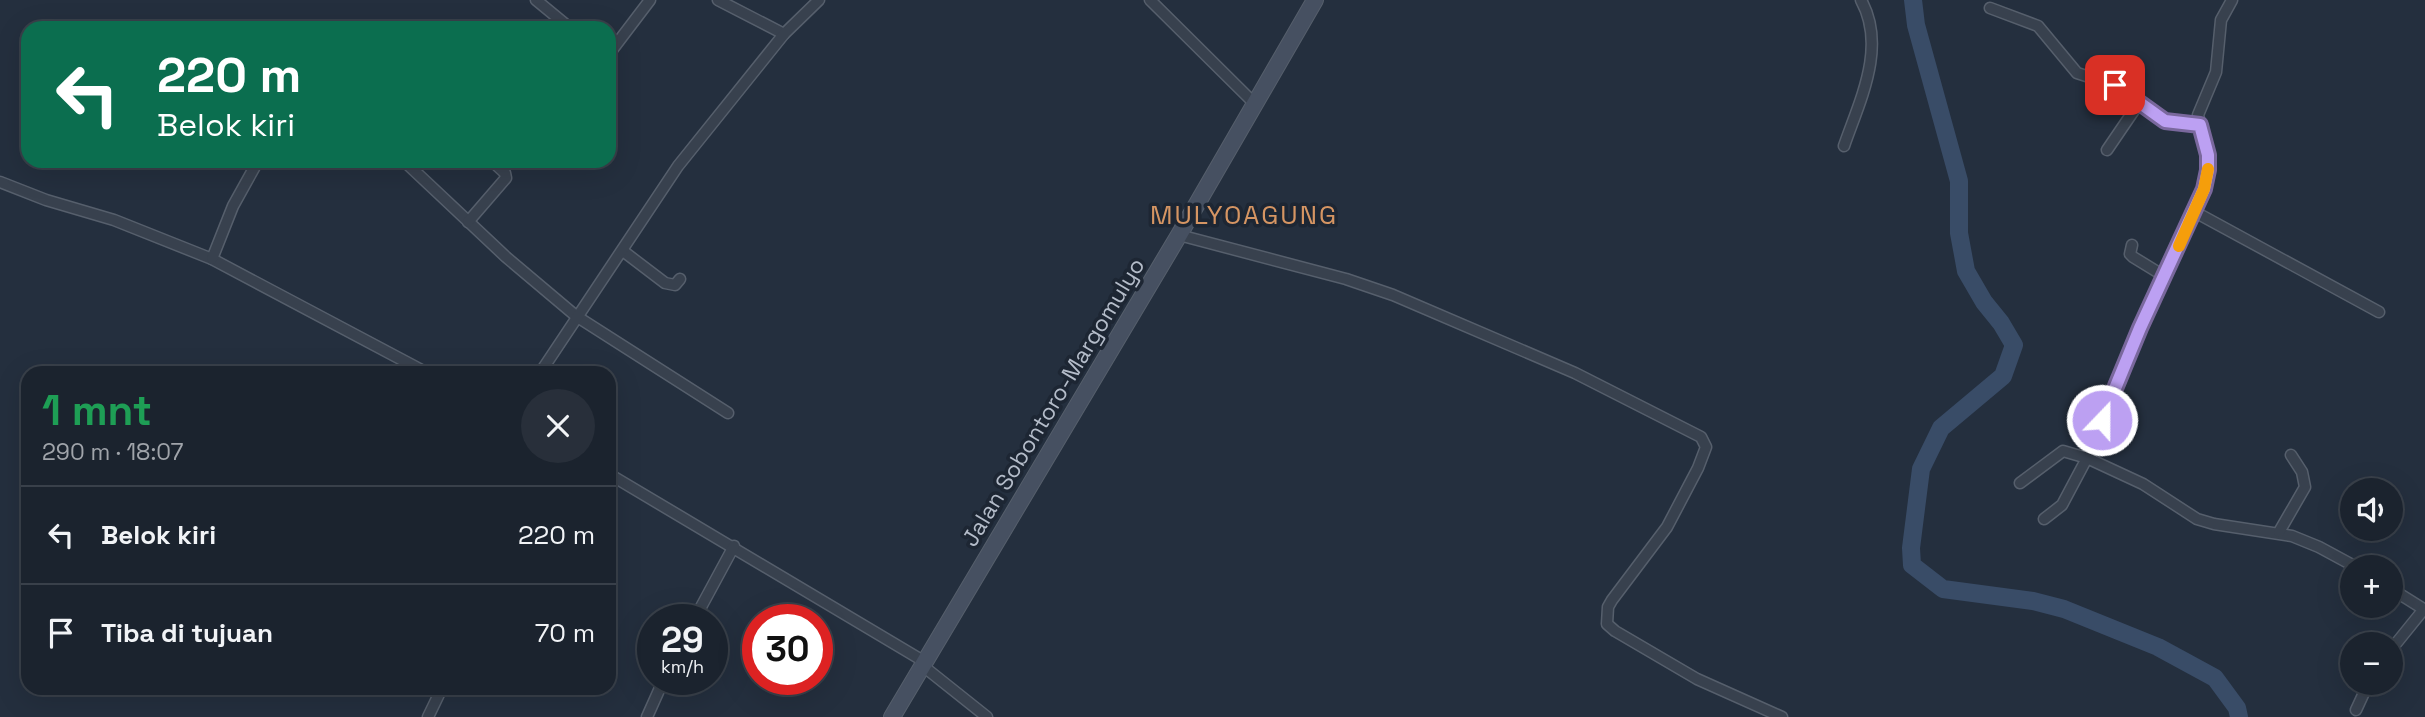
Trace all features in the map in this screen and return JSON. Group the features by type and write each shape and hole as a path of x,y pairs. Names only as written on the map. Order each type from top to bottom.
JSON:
{"street":[{"path":"536,0 561,21"},
{"path":"616,45 650,0"},
{"path":"718,0 783,34"},
{"path":"544,366 678,166 783,34 819,0"},
{"path":"1150,0 1254,103"},
{"name":"Jalan Sobontoro-Margomulyo","path":"892,717 1179,235 1315,0"},
{"path":"1844,146 1871,64 1872,45 1868,17 1861,0"},
{"path":"2044,519 2062,505 2087,458 2140,328 2204,189 2208,170 2207,148 2199,112 2217,65 2219,28 2232,0"},
{"path":"1990,8 2038,26 2076,72 2120,87 2165,121 2200,125"},
{"path":"2106,150 2139,103"},
{"path":"212,259 233,206 254,168"},
{"path":"411,168 468,222 576,316 728,413"},
{"path":"468,222 506,178 500,168"},
{"path":"0,182 46,200 100,215 212,259 414,366"},
{"path":"2194,212 2379,312"},
{"path":"1179,235 1346,279 1393,295 1575,373 1701,436 1706,447 1698,468 1667,527 1612,600 1608,607 1607,624 1688,674 1782,717"},
{"path":"2132,245 2130,253 2133,257 2164,276"},
{"path":"622,251 665,283 675,285 680,279"},
{"path":"2020,483 2060,452 2068,451 2143,484 2197,519 2214,524 2279,532 2340,558"},
{"path":"2279,532 2305,486 2304,477 2291,455"},
{"path":"616,478 924,664 987,717"},
{"path":"703,604 734,547"},
{"path":"2403,596 2424,609 2403,635"},
{"path":"428,717 439,695"},
{"path":"647,717 657,695"},
{"path":"2356,710 2363,695"}],"waterway":[{"path":"1913,0 1916,25 1959,181 1959,233 1966,271 2014,345 2003,376 1941,428 1921,469 1911,548 1912,565 1943,589 2033,601 2064,609 2158,647 2215,678 2237,708 2239,717"}],"slow traffic":[{"path":"2179,246 2200,200 2208,169"}],"district":[{"name":"MULYOAGUNG","path":"1244,215"}],"route":[{"path":"2102,420 2140,328 2200,200 2208,170 2206,142 2200,125 2165,121 2115,85"}]}
